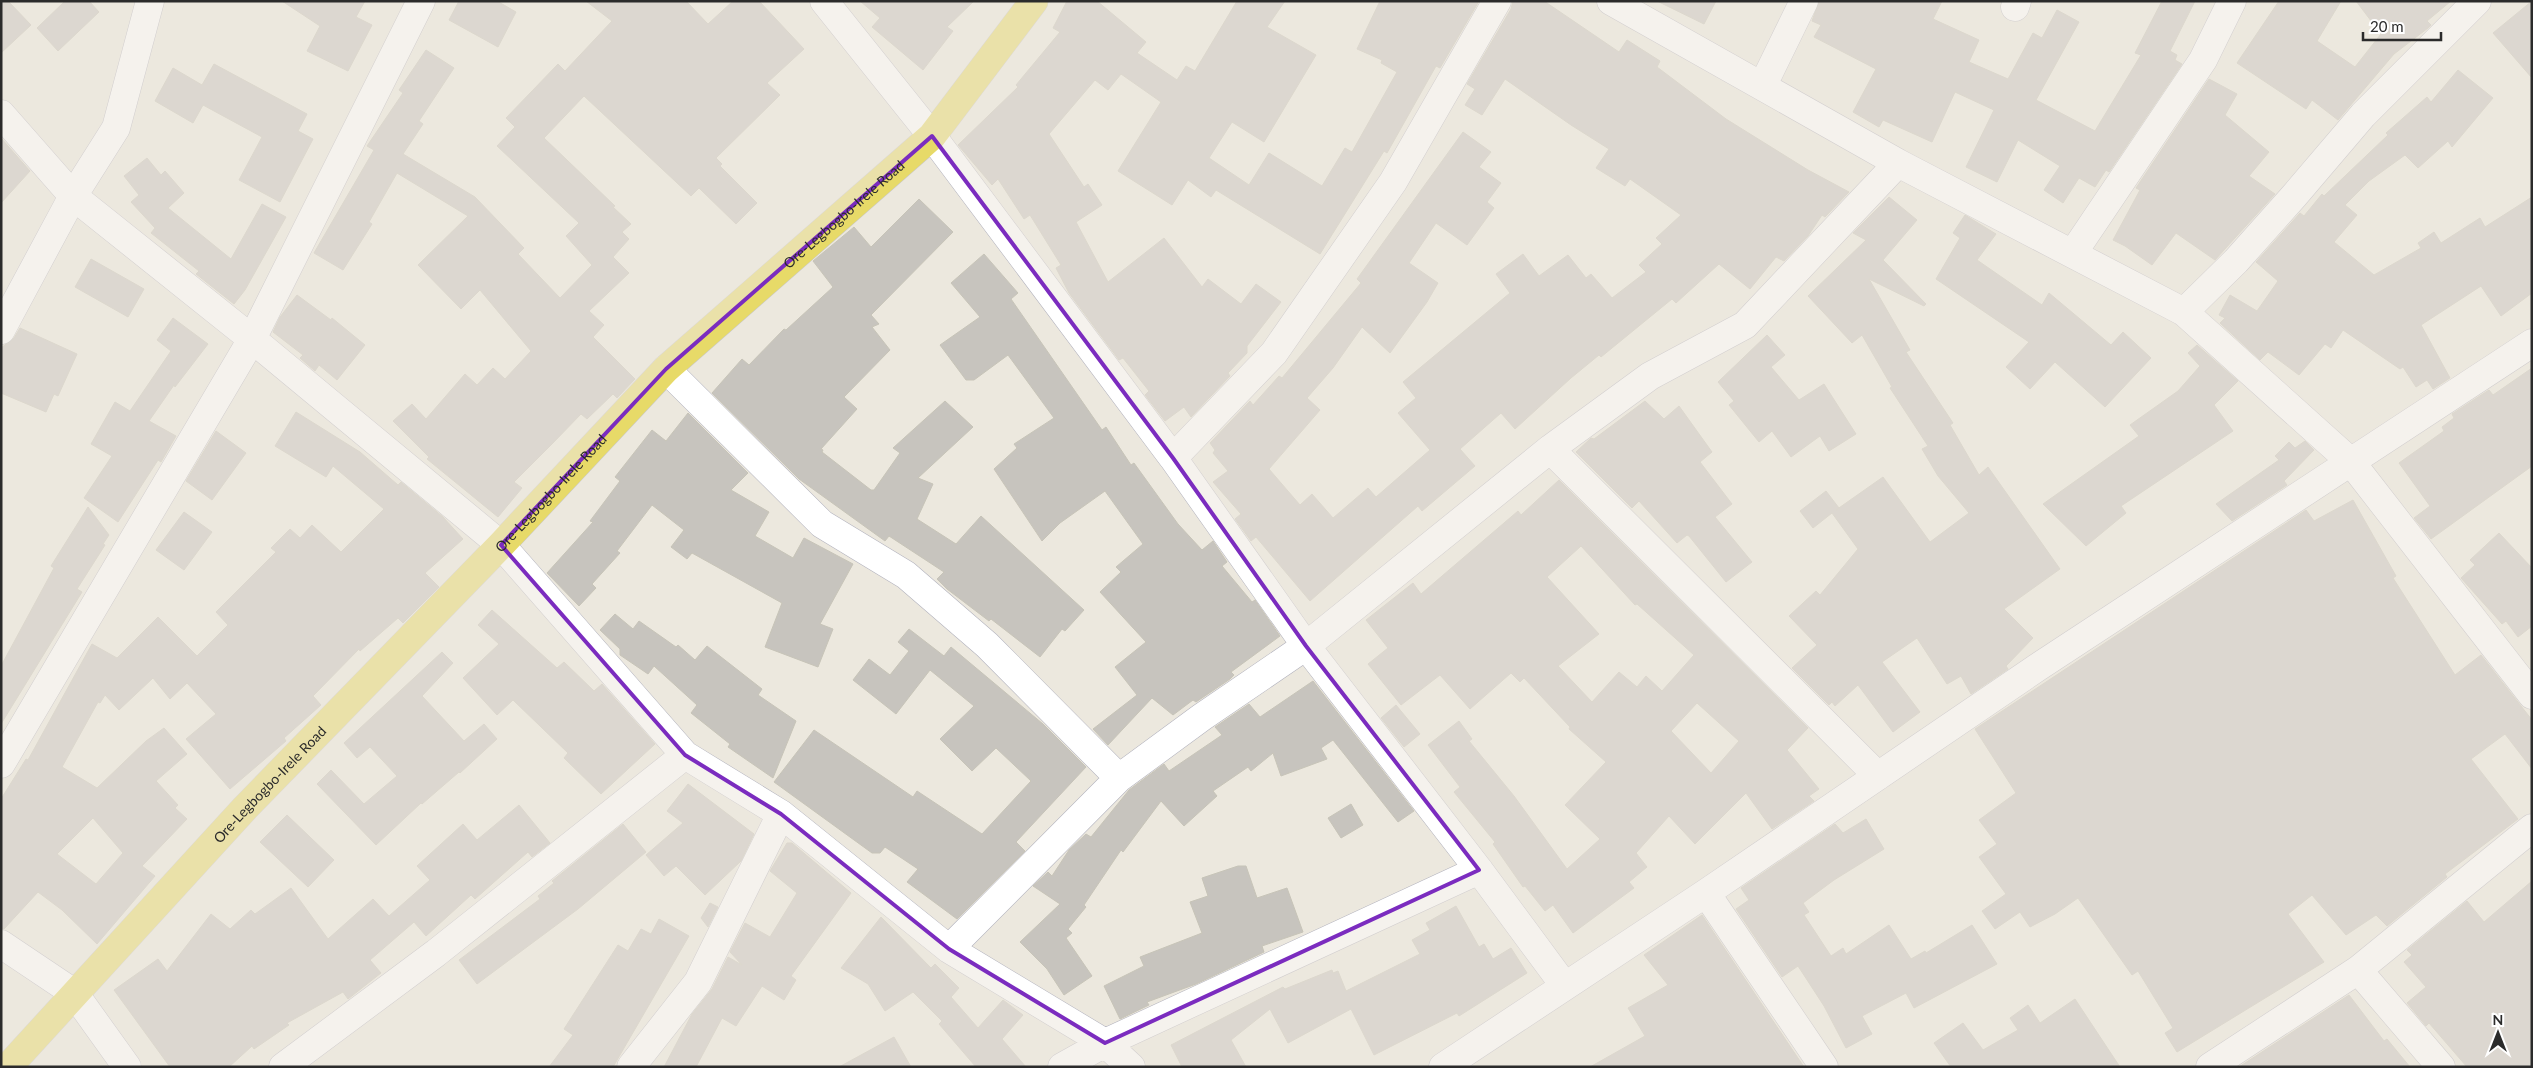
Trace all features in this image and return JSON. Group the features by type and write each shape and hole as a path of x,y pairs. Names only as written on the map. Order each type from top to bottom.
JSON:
{"main road":[{"name":"Ore-Legbogbo-Irele Road","path":"8,1067 245,808 501,545 666,369 932,136 1034,1"}],"street":[{"path":"1,330 73,196 116,128 150,1"},
{"path":"1,764 252,339 421,1"},
{"path":"824,1 932,136 1173,458 1306,646 1479,870 1564,985"},
{"path":"1173,458 1274,354 1393,182 1497,1"},
{"path":"1610,1 1898,163 2184,312 2351,462 2532,695"},
{"path":"1762,85 1804,1"},
{"path":"2073,254 2203,60 2232,1"},
{"path":"2184,312 2281,211 2362,115 2477,1"},
{"path":"1,114 73,196 252,339 501,545 685,755 781,814 949,950 1105,1044 1131,1067"},
{"path":"949,950 1119,778 1202,717 1306,646 1550,449 1650,376 1745,325 1898,163"},
{"path":"1443,1067 1564,985 1706,893 2038,667 2532,343"},
{"path":"666,369 822,524 906,575 987,645 1119,778"},
{"path":"1550,449 1878,776"},
{"path":"284,1067 436,953 685,755"},
{"path":"631,1067 698,982 781,814"},
{"path":"2210,1067 2358,970 2532,828"},
{"path":"1062,1067 1105,1044 1479,870"},
{"path":"1706,893 1824,1067"},
{"path":"1,944 74,994 127,1067"},
{"path":"2358,970 2441,1067"}],"highlighted area":[{"path":"932,136 1173,458 1306,646 1479,870 1105,1043 949,949 781,814 685,755 501,545 666,369"}],"building":[{"path":"1,1 8,1 31,25 1,53"},
{"path":"65,1 89,1 99,12 58,51 37,28"},
{"path":"282,1 365,1 356,17 372,25 348,71 307,51 320,26"},
{"path":"459,1 497,1 516,12 498,47 449,20"},
{"path":"586,1 686,1 708,24 733,1 759,1 804,49 767,83 780,95 716,158 722,164 720,166 757,203 736,224 699,188 691,196 584,96 544,138 615,206 613,207 631,224 622,232 629,239 613,257 629,273 589,311 604,325 593,337 635,379 617,398 613,394 587,419 581,414 514,482 522,488 498,517 427,459 429,457 393,421 412,404 426,419 465,374 477,385 493,368 505,379 531,351 480,290 461,309 418,265 468,216 397,173 369,222 372,224 343,270 314,253 374,150 367,146 403,93 399,90 426,50 454,68 419,121 423,124 403,154 475,197 524,248 518,254 560,298 592,265 566,236 579,223 497,146 515,127 506,118 558,64 565,71 612,21"},
{"path":"860,1 974,1 947,27 953,31 923,70 872,27 880,18"},
{"path":"1067,1 1097,1 1146,42 1137,53 1177,80 1186,66 1195,71 1237,1 1285,1 1267,27 1316,55 1264,142 1232,122 1209,158 1249,185 1269,153 1322,186 1345,148 1352,152 1397,72 1381,63 1382,60 1357,49 1380,1 1479,1 1440,68 1436,66 1387,153 1384,151 1320,254 1216,190 1211,197 1188,180 1172,205 1118,171 1161,102 1121,74 1108,90 1095,80 1049,134 1084,187 1088,184 1102,205 1076,222 1108,282 1164,238 1202,287 1208,279 1241,304 1256,284 1281,302 1247,346 1247,353 1228,373 1230,376 1191,417 1184,407 1165,421 1145,395 1149,391 1123,358 1119,360 1069,293 1056,268 1061,265 1030,215 1024,219 998,179 992,185 958,145 1018,87 1016,85 1060,32 1053,28"},
{"path":"1513,1 1544,1 1619,52 1627,40 1660,61 1657,67 1726,119 1808,170 1849,192 1825,217 1822,215 1808,236 1784,261 1776,257 1750,289 1719,264 1676,303 1672,299 1601,357 1599,355 1515,429 1501,413 1460,449 1475,466 1422,511 1418,506 1310,601 1256,537 1251,541 1235,519 1241,514 1213,482 1228,471 1213,453 1215,450 1210,443 1250,401 1253,405 1279,376 1282,378 1361,283 1357,279 1463,132 1491,152 1479,167 1501,183 1487,202 1494,208 1467,245 1436,223 1409,263 1438,283 1427,302 1390,353 1362,327 1333,368 1307,398 1320,410 1269,469 1300,505 1312,494 1333,518 1368,488 1376,497 1430,450 1398,413 1416,398 1403,382 1510,293 1496,274 1523,254 1539,276 1568,255 1586,278 1591,274 1612,298 1646,272 1639,265 1662,244 1656,238 1681,215 1630,179 1625,186 1596,168 1609,149 1505,79 1482,115 1465,105 1475,89 1467,84 1511,9"},
{"path":"1657,1 1716,1 1704,24"},
{"path":"1819,1 1942,1 1933,19 1979,40 1969,62 2008,79 2033,33 2042,38 2057,10 2079,22 2036,100 2095,131 2141,55 2135,53 2162,1 2195,1 2170,51 2177,55 2175,60 2182,64 2109,172 2106,170 2095,187 2079,178 2063,203 2044,190 2060,166 2018,140 1997,182 1966,167 1994,110 1955,92 1932,142 1883,120 1879,127 1853,112 1876,69 1814,37 1821,25 1812,21"},
{"path":"2279,1 2341,1 2317,41 2355,67 2381,34 2356,1 2451,1 2427,21 2431,25 2428,28 2394,54 2338,120 2312,100 2306,109 2237,63"},
{"path":"2532,1 2532,78 2493,33"},
{"path":"214,64 307,114 298,131 313,139 280,202 239,180 262,137 203,105 193,123 155,101 173,68 202,85"},
{"path":"2458,70 2493,98 2452,147 2448,141 2418,168 2405,155 2369,181 2345,205 2357,215 2334,242 2374,275 2421,248 2418,243 2434,232 2441,243 2480,218 2485,227 2532,197 2532,293 2501,316 2481,286 2421,325 2450,378 2433,389 2427,380 2416,387 2403,367 2400,369 2343,330 2331,348 2325,344 2299,375 2268,352 2260,360 2220,323 2225,318 2219,315 2230,295 2257,311 2278,281 2256,262 2300,213 2304,216 2322,194 2324,196 2388,135 2386,133 2427,97 2431,102"},
{"path":"2209,79 2237,94 2225,115 2269,152 2249,176 2275,194 2215,260 2176,233 2152,265 2113,240 2140,190 2136,188"},
{"path":"1,138 30,171 1,203"},
{"path":"147,158 161,175 165,171 184,193 168,208 231,259 262,204 286,217 245,290 234,304 196,274 199,271 151,233 155,228 131,202 139,195 124,176"},
{"path":"1889,197 1917,220 1883,260 1926,304 1924,306 1869,279 1910,350 1906,352 1953,423 1950,425 1979,475 1988,467 2060,569 2004,609 2033,638 2006,666 2008,669 1971,694 1961,676 1947,684 1917,638 1882,662 1920,712 1893,732 1858,685 1835,706 1832,702 1829,705 1792,668 1817,645 1789,616 1816,591 1820,595 1858,549 1832,513 1813,528 1800,511 1826,491 1839,508 1883,477 1930,542 1969,513 1938,476 1922,449 1928,446 1890,388 1892,387 1862,335 1852,343 1808,296 1866,240 1853,233"},
{"path":"919,199 953,232 871,315 879,324 872,327 890,350 844,397 857,409 821,449 823,450 822,452 871,490 874,490 900,453 893,448 945,401 973,427 918,478 933,484 917,519 956,544 981,516 1084,610 1065,631 1062,629 1040,657 991,619 989,621 947,589 937,579 944,572 889,536 885,541 799,479 712,393 742,359 749,365 784,329 786,330 833,287 813,261 854,227 871,247"},
{"path":"1965,215 1996,234 1977,260 2042,305 2049,293 2111,345 2123,332 2151,358 2105,407 2055,362 2030,389 2006,367 2029,342 1936,279 1960,238 1953,233"},
{"path":"984,254 1018,293 1011,299 1102,430 1106,427 1131,465 1134,463 1178,524 1202,550 1213,541 1227,562 1222,566 1252,602 1255,600 1280,636 1231,672 1234,675 1230,679 1196,702 1193,700 1173,715 1152,698 1108,745 1093,729 1137,695 1115,667 1146,642 1100,592 1121,572 1116,567 1143,544 1105,491 1060,523 1042,541 994,469 1017,448 1014,444 1054,418 1008,355 974,380 966,380 940,345 980,317 951,283"},
{"path":"91,259 144,289 128,317 75,287"},
{"path":"297,295 331,320 332,318 365,345 337,380 319,365 315,371 300,358 303,355 273,332 280,317"},
{"path":"173,318 208,344 175,387 174,385 149,421 176,436 161,462 158,460 118,522 84,498 112,456 91,444 115,402 130,411 171,351 157,340"},
{"path":"20,328 77,354 58,396 54,394 46,412 1,393 1,348 14,338"},
{"path":"1767,335 1785,355 1771,367 1799,400 1824,384 1856,434 1829,451 1820,436 1791,457 1772,431 1759,442 1729,405 1734,401 1718,382"},
{"path":"2197,345 2238,381 2214,405 2233,431 2121,506 2126,513 2086,546 2043,504 2139,436 2130,425 2178,391 2200,366 2188,353"},
{"path":"2532,368 2532,466 2431,539 2414,518 2430,506 2399,463 2444,431 2442,427 2454,418 2452,414 2489,390 2493,395"},
{"path":"1645,401 1664,419 1679,406 1712,452 1700,462 1732,504 1715,517 1752,562 1726,582 1689,536 1687,535 1677,543 1639,501 1632,508 1576,452 1591,438 1594,439"},
{"path":"296,412 360,452 398,485 401,482 443,517 463,539 425,573 439,587 403,623 398,618 360,651 359,649 313,696 321,705 284,738 286,741 230,789 186,739 216,714 187,683 170,699 153,678 119,710 105,695 100,703 98,702 62,767 97,788 146,741 164,728 187,754 156,781 178,805 175,808 187,819 142,866 155,876 97,944 62,910 38,892 4,929 1,928 1,799 26,759 28,760 92,644 117,658 158,617 197,656 228,625 216,612 276,552 271,548 290,529 300,538 312,525 341,552 384,509 333,466 326,477 275,446","holes":["93,818 123,853 96,884 57,854"]},
{"path":"688,413 748,473 731,490 769,512 755,536 793,558 804,538 853,564 820,624 833,629 818,667 765,647 782,603 692,553 687,559 671,547 684,530 652,505 617,551 620,553 592,584 596,588 579,606 547,573 593,522 590,521 620,481 615,477 652,430 666,441"},
{"path":"216,431 246,453 212,500 186,481"},
{"path":"2305,441 2314,450 2284,481 2287,485 2232,521 2216,504 2279,460 2275,456 2289,442 2295,448"},
{"path":"1559,480 1808,728 1787,750 1819,789 1809,796 1814,801 1772,829 1746,793 1695,844 1669,816 1636,853 1647,867 1629,882 1634,888 1573,933 1553,905 1545,911 1525,886 1523,887 1493,844 1495,842 1454,792 1460,787 1428,745 1459,721 1472,739 1469,741 1514,796 1567,869 1600,839 1565,805 1606,762 1569,729 1570,727 1524,678 1520,682 1511,673 1470,709 1440,675 1401,705 1368,664 1388,648 1366,620 1413,583 1421,594 1518,511 1521,515","holes":["1581,546 1635,605 1637,604 1694,655 1662,691 1646,676 1637,687 1619,672 1592,702 1558,666 1599,634 1547,577","1697,703 1739,741 1711,773 1671,731"]},
{"path":"2353,500 2396,576 2393,578 2455,675 2481,655 2532,720 2532,769 2505,734 2471,759 2518,819 2445,874 2447,877 2387,926 2376,915 2346,935 2312,895 2288,914 2324,962 2177,1052 2165,1033 2173,1028 2138,971 2132,975 2078,898 2055,914 2030,927 2020,912 1995,929 1982,911 2006,894 1979,857 1997,844 1979,820 2016,793 1975,729 2306,510 2314,521"},
{"path":"88,507 109,535 103,544 105,545 77,589 82,592 1,724 1,666 54,568 51,566"},
{"path":"184,512 212,532 184,570 156,550"},
{"path":"2499,533 2532,568 2532,626 2518,637 2506,621 2502,624 2461,578 2475,565 2470,560"},
{"path":"492,610 557,668 564,662 594,691 602,684 655,744 601,794 564,758 568,753 513,700 497,715 463,678 499,644 478,625"},
{"path":"615,614 633,629 639,621 676,647 678,645 695,660 707,646 762,689 758,695 796,721 773,778 728,747 730,744 691,713 697,705 654,666 648,674 620,655 620,649 600,630"},
{"path":"909,629 944,656 951,647 1043,724 1086,767 1016,842 1025,851 957,919 907,882 918,869 885,847 880,853 872,853 774,782 814,730 913,797 917,791 982,834 1031,781 996,748 972,771 940,739 974,706 930,670 896,714 853,680 869,659 890,675 909,651 898,642"},
{"path":"442,652 453,663 422,696 464,741 484,724 497,739 460,773 421,803 376,845 317,784 331,770 364,804 397,776 370,747 357,758 344,743"},
{"path":"1313,681 1414,811 1398,822 1333,740 1321,748 1327,759 1281,776 1273,753 1251,771 1248,767 1213,791 1217,796 1184,826 1161,801 1123,852 1121,850 1084,905 1086,907 1068,929 1072,933 1066,938 1092,976 1064,995 1047,969 1020,942 1060,904 1033,886 1048,872 1052,876 1069,850 1086,834 1091,837 1129,790 1164,764 1169,771 1222,735 1215,727 1249,704 1260,717"},
{"path":"1396,705 1420,734 1404,747 1381,718"},
{"path":"688,784 754,834 741,861 705,895 676,866 664,876 646,855 683,823 667,811"},
{"path":"1351,804 1363,825 1341,838 1328,818"},
{"path":"519,805 550,843 532,857 528,852 475,899 471,895 426,936 414,922 370,960 381,973 348,999 343,992 287,1023 289,1025 254,1049 252,1046 229,1067 170,1067 114,990 158,959 167,971 211,914 230,929 251,910 255,914 291,888 328,939 373,899 389,916 430,880 417,866 463,824 477,840"},
{"path":"287,815 334,860 308,887 260,842"},
{"path":"1866,819 1884,849 1834,880 1803,903 1809,912 1804,915 1831,956 1843,948 1846,954 1889,925 1911,959 1925,951 1926,953 1972,925 1997,964 1914,1008 1906,993 1862,1016 1872,1034 1846,1048 1824,1006 1798,966 1782,977 1736,909 1749,900 1741,888 1835,824 1843,833"},
{"path":"623,824 646,852 578,909 477,984 459,960 540,899 538,896 554,883 552,881"},
{"path":"787,843 792,843 851,893 791,976 796,980 784,1000 762,986 736,1026 722,1018 696,1067 664,1067 692,1014 712,989 728,957 742,965 730,952 745,923 770,937 797,893 770,871"},
{"path":"1238,866 1246,866 1257,898 1287,888 1303,932 1262,946 1264,952 1196,984 1147,1002 1149,1005 1120,1019 1104,986 1144,966 1140,957 1202,933 1190,902 1208,896 1202,878"},
{"path":"2532,881 2532,1067 2467,1067 2429,1023 2426,1026 2407,1003 2426,987 2404,962 2412,955 2407,950 2467,901 2484,922"},
{"path":"710,903 718,907 708,927 701,918"},
{"path":"1456,906 1479,947 1484,944 1493,959 1511,948 1527,973 1459,1016 1457,1013 1374,1055 1351,1009 1288,1043 1270,1009 1231,1040 1246,1067 1182,1067 1171,1045 1283,987 1285,989 1332,970 1333,973 1338,971 1346,991 1420,954 1412,940 1430,930 1426,923"},
{"path":"1702,915 1804,1067 1590,1067 1645,1036 1628,1008 1668,985 1644,955"},
{"path":"881,917 931,968 935,964 959,988 951,997 978,1028 1003,1000 1023,1015 1002,1039 1026,1067 976,1067 939,1024 942,1021 913,992 885,1011 868,984 841,968"},
{"path":"659,919 689,936 613,1067 549,1067 573,1035 564,1029 618,945 628,951 641,929 651,934"},
{"path":"2349,995 2384,1041 2387,1039 2410,1067 2239,1067"},
{"path":"2075,999 2120,1067 1951,1067 1934,1043 1963,1023 1983,1050 2018,1030 2010,1018 2028,1005 2040,1023"},
{"path":"894,1037 911,1067 839,1067"}]}
